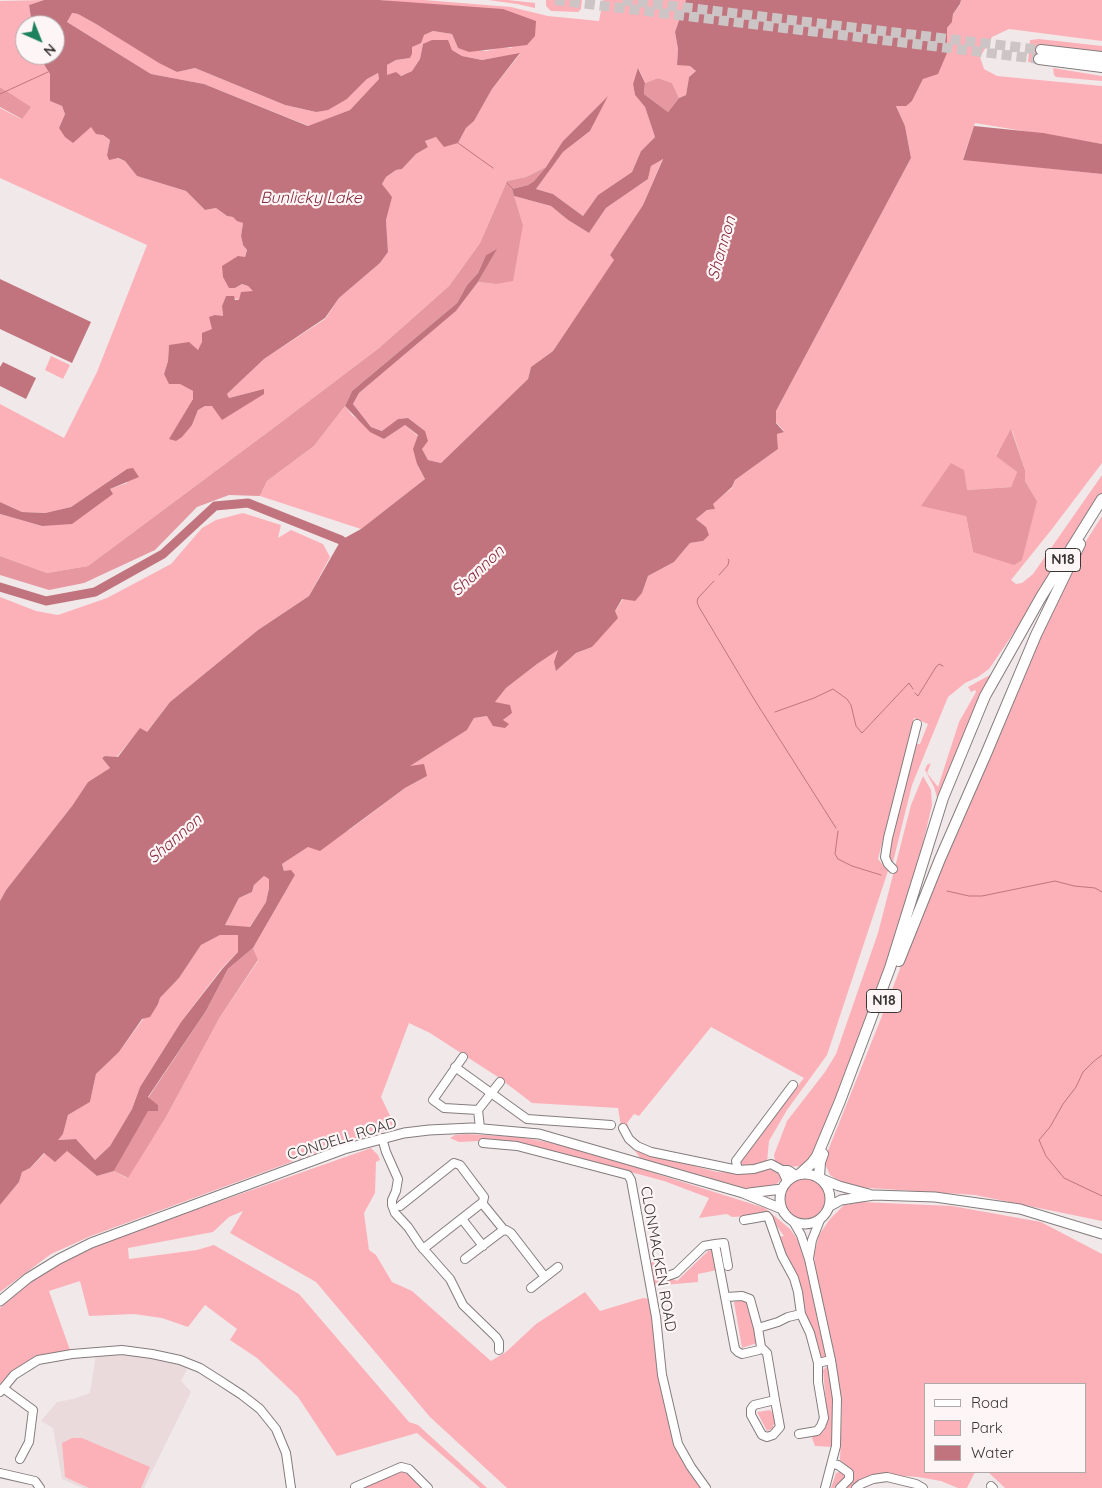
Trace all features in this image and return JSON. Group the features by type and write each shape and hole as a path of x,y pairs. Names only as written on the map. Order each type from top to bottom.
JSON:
{"highway":[{"path":"1102,58 1040,54 1102,67"},
{"name":"N18","path":"798,1174 812,1164 817,1156 840,1101 890,968 943,798 985,696 1041,597 1102,499"},
{"name":"N18","path":"820,1178 820,1162 940,859 1036,636 1072,561 1102,508"}],"main road":[{"name":"CONDELL ROAD","path":"0,1301 34,1274 58,1259 91,1243 313,1160 404,1133 439,1129 480,1128 539,1134 743,1193"},
{"path":"743,1193 760,1193 784,1185 798,1174 807,1174 840,1186 874,1195"},
{"path":"743,1193 782,1209 792,1220 803,1224 815,1222 824,1216 831,1200 829,1188 820,1178"},
{"path":"782,1209 784,1185"},
{"path":"830,1206 842,1200 874,1195 935,1197 1020,1209 1102,1234"}],"street":[{"path":"893,869 885,857 888,838 916,724"},
{"path":"463,1057 433,1100 444,1108 478,1110"},
{"path":"455,1067 527,1119 611,1125"},
{"path":"480,1128 478,1110 500,1082"},
{"path":"738,1170 736,1161 793,1085"},
{"path":"623,1128 629,1139 637,1146 650,1152 738,1170 754,1169 771,1164 782,1170 798,1174"},
{"path":"382,1138 398,1179 392,1200 393,1208 423,1249 450,1279 463,1305 500,1342 499,1350"},
{"name":"CLONMACKEN ROAD","path":"483,1143 517,1146 628,1175 656,1317 662,1375 678,1444 706,1488"},
{"path":"400,1206 457,1162 484,1197 482,1203 423,1249"},
{"path":"782,1170 784,1185"},
{"path":"402,1191 408,1199"},
{"path":"482,1203 504,1230 511,1233 545,1277"},
{"path":"744,1220 767,1216 769,1219 782,1256 794,1278 801,1314 810,1333 818,1362 818,1382 824,1418 817,1431 809,1436 799,1434"},
{"path":"462,1219 483,1246"},
{"path":"792,1220 800,1234 809,1259 831,1360 837,1399 838,1423 836,1446 825,1488"},
{"path":"809,1259 812,1240 820,1220"},
{"path":"465,1260 504,1230"},
{"path":"665,1277 676,1273 704,1246 715,1244 724,1243 728,1266"},
{"path":"715,1244 735,1348 742,1354 759,1350 762,1347"},
{"path":"531,1288 558,1267"},
{"path":"726,1297 742,1296 750,1299 762,1347 767,1353 780,1427 773,1435 767,1437 762,1435 751,1415 750,1409 754,1405 775,1400"},
{"path":"758,1328 801,1314"},
{"path":"20,1459 29,1442 33,1410 1,1390 14,1375 38,1360 72,1354 122,1350 180,1360 200,1368 260,1409 276,1429 286,1453 291,1488"},
{"path":"818,1362 831,1360"},
{"path":"832,1464 838,1465 849,1473 849,1479 840,1488"},
{"path":"354,1488 402,1467 409,1470 428,1488"},
{"path":"0,1473 34,1481 40,1488"},
{"path":"856,1488 873,1479 887,1476 916,1484 923,1488"}],"shaded area":[{"path":"658,78 672,83 679,98 668,112 644,94 645,83"},
{"path":"0,87 31,107 22,119 0,107"},
{"path":"546,167 528,185 512,189 523,225 513,281 496,284 478,282 496,250 486,255 478,273 467,285 457,303 352,391 345,406 314,446 267,481 260,496 229,495 197,507 155,550 84,583 49,590 0,575 0,556 47,573 88,566 276,426 379,348 449,286 480,243 507,181 526,177"},
{"path":"1011,429 1025,470 1025,481 1037,501 1022,560 1014,565 973,552 966,516 921,506 951,463 964,470 967,490 1011,487 1017,472 996,456"},
{"path":"253,948 258,960 220,1017 166,1117 128,1178 114,1171 148,1110 158,1105 148,1098 206,1011 228,969"},
{"path":"123,1352 163,1359 188,1367 181,1381 191,1392 144,1488 83,1488 62,1479 53,1428 41,1421 57,1402 90,1393 96,1355"}],"green space":[{"path":"44,0 29,5 30,15 15,15 15,65 44,65 50,74 50,101 62,106 65,114 59,128 91,127 110,140 107,155 125,161 137,176 186,191 205,210 216,208 227,216 234,217 243,223 241,236 243,245 247,250 235,288 242,284 254,291 245,293 239,300 226,296 222,306 223,317 215,315 212,330 198,350 169,345 168,361 164,374 193,391 193,399 170,439 192,425 198,410 205,406 264,389 229,398 227,394 264,359 325,319 339,298 380,263 388,252 386,220 391,197 382,184 386,177 396,170 402,169 416,154 428,147 425,141 436,137 458,143 466,128 474,121 492,89 520,54 482,60 462,56 452,50 423,44 420,59 412,71 400,76 386,75 387,65 396,60 410,58 412,47 424,35 433,31 452,34 458,48 486,51 503,47 513,48 428,5 379,0 424,0 511,7 548,16 599,21 603,0 686,0 675,32 678,49 677,64 690,66 696,71 689,77 686,95 679,98 672,83 658,78 645,83 639,69 633,84 635,95 645,107 655,137 641,151 632,172 598,195 583,216 553,194 536,189 563,152 590,131 606,98 563,141 546,167 526,177 507,181 480,243 449,286 379,348 88,566 47,573 0,556 0,514 42,526 112,494 110,489 127,483 127,469 71,507 45,513 22,512 0,502 0,404 64,438 97,372 147,245 0,178 0,108 21,119 5,90 0,87 0,1"},
{"path":"488,0 535,3 535,8 517,4"},
{"path":"546,0 582,0 581,9 578,12 551,11 546,6"},
{"path":"961,0 1102,0 1102,41 1009,29 992,37 980,57 984,69 997,76 1102,86 1102,144 975,123 963,159 1102,174 1102,463 1011,580 1016,584 1022,583 1033,574 1102,475 1102,493 1032,606 989,669 965,683 948,697 912,785 893,862 890,864 887,856 914,744 920,744 928,724 914,718 878,859 888,871 827,1055 787,1110 769,1141 767,1162 749,1168 742,1167 740,1161 745,1152 804,1078 711,1027 639,1116 634,1114 627,1123 635,1146 652,1155 717,1172 745,1173 769,1169 780,1174 782,1179 772,1188 758,1192 640,1158 622,1132 618,1108 532,1103 498,1077 430,1033 409,1023 381,1097 396,1128 356,1138 91,1236 51,1254 0,1292 0,1205 19,1182 22,1172 30,1168 45,1153 67,1151 97,1176 114,1171 127,1178 166,1117 220,1017 258,961 253,948 295,875 284,871 282,864 308,847 349,830 405,788 427,776 408,767 467,730 474,718 487,716 503,721 507,716 495,702 506,688 537,664 559,649 556,671 576,653 592,647 623,599 642,593 648,576 674,562 690,543 703,541 706,527 696,519 707,510 715,509 712,504 732,488 735,480 778,449 777,434 784,431 776,422 776,411 911,158 905,126 896,106 912,101 923,79 947,53 947,28 952,22 953,14 960,5","holes":["1012,430 1025,470 1025,481 1037,501 973,552 966,516 967,490 1011,487 1017,472 996,455"]},
{"path":"71,13 78,14 96,24 177,72 195,68 285,105 316,112 347,99 367,79 378,73 379,79 350,110 309,126 204,84 151,74 67,22"},
{"path":"1039,39 1102,46 1102,55 1039,48 1037,63 1028,62 1030,40"},
{"path":"1053,68 1102,76 1102,81 1056,77"},
{"path":"663,158 643,205 610,255 615,260 553,351 531,367 528,379 441,463 428,460 422,449 425,431 408,418 398,419 383,431 371,427 353,404 359,393 456,311 478,282 496,284 523,225 514,196 551,206 568,220 589,233 606,208 648,179 651,166"},
{"path":"51,356 70,365 63,379 45,370"},
{"path":"345,406 352,415 384,439 405,425 418,436 417,464 425,479 361,529 260,496 267,481 314,446"},
{"path":"243,513 281,525 278,538 291,530 323,544 330,557 309,596 258,630 170,702 146,733 140,729 117,757 105,756 102,758 110,768 88,782 72,806 6,890 0,901 0,597 36,611 58,615 107,598 171,564 202,528 216,520"},
{"path":"1102,516 1102,1221 975,1195 854,1187 830,1175 823,1164 825,1158 919,919 1072,563"},
{"path":"990,675 991,677 940,800 925,770 927,765 931,763 927,773 938,787 959,722 976,692 975,690 971,692 968,687"},
{"path":"923,776 931,790 932,805 913,886 863,1035 812,1160 805,1166 785,1167 775,1162 774,1155 787,1121 825,1072 836,1054 878,933 911,805"},
{"path":"264,876 269,878 266,902 249,928 225,925 239,898 252,892 254,885"},
{"path":"220,935 238,935 238,952 222,968 181,1022 140,1087 132,1109 110,1146 95,1160 76,1139 57,1140 63,1134 68,1115 90,1102 96,1074 119,1052 143,1019 158,1004 160,998 179,978 201,945"},
{"path":"455,1135 520,1137 552,1143 765,1208 790,1229 801,1244 826,1358 820,1359 779,1237 784,1236 769,1215 732,1217 727,1214 699,1218 709,1198 664,1181 623,1170 555,1158 479,1141 459,1142 450,1138"},
{"path":"371,1148 380,1160 376,1162 375,1193 364,1213 369,1250 376,1255 392,1282 412,1291 491,1361 506,1352 536,1324 585,1292 600,1311 643,1298 650,1299 676,1445 705,1488 507,1488 430,1417 316,1282 230,1233 243,1211 229,1217 213,1232 128,1248 129,1259 197,1250 214,1245 299,1294 409,1422 418,1425 487,1488 480,1488 417,1433 337,1456 298,1397 257,1358 230,1340 237,1329 205,1305 188,1327 162,1318 134,1314 89,1316 80,1281 49,1291 70,1350 35,1356 12,1372 0,1388 0,1308 29,1283 55,1266 104,1242"},
{"path":"806,1176 818,1180 824,1186 828,1198 824,1210 818,1216 806,1220 794,1216 788,1210 784,1198 788,1186 794,1180"},
{"path":"862,1202 952,1206 1041,1222 1102,1254 1102,1488 1005,1488 989,1473 1087,1473 1087,1383 924,1383 924,1473 974,1473 967,1488 958,1488 941,1481 918,1477 875,1474 861,1479 852,1488 843,1488 849,1485 853,1478 850,1470 840,1460 842,1404 816,1275 814,1254 819,1235 830,1219 844,1205"},
{"path":"712,1250 717,1270 698,1274 698,1282 653,1286 648,1266 653,1261 662,1271 659,1274 659,1278 662,1282 667,1282 672,1278 677,1281 708,1251"},
{"path":"742,1300 748,1302 757,1343 742,1348 734,1302"},
{"path":"826,1367 832,1369 836,1421 833,1447 815,1446 812,1438 814,1435 823,1432 826,1425 827,1415 823,1370"},
{"path":"771,1410 771,1412 774,1411 776,1424 773,1425 774,1428 767,1431 757,1412"},
{"path":"72,1438 82,1438 150,1467 141,1488 89,1488 65,1477 62,1443"},
{"path":"401,1470 406,1471 424,1488 361,1488"},
{"path":"842,1471 845,1474 845,1479 837,1488 831,1488 836,1473"}],"water":[{"name":"Bunlicky Lake","path":"44,0 379,0 503,9 536,21 535,36 527,45 469,52 458,48 452,34 433,31 424,35 421,43 412,47 410,58 396,60 387,65 387,75 396,72 401,76 412,71 420,59 423,44 432,40 448,40 452,50 462,56 482,60 520,53 492,89 474,121 466,128 458,143 444,147 436,137 425,141 428,147 416,154 402,169 396,170 386,177 382,184 392,197 386,220 388,252 380,263 339,298 325,318 264,359 227,394 229,398 264,389 264,394 222,420 212,406 205,406 198,410 192,425 176,441 169,439 193,399 193,391 180,384 169,384 164,374 168,361 169,345 189,342 198,350 202,342 202,333 212,329 209,317 215,315 223,316 222,306 226,296 234,296 235,300 239,300 241,292 253,291 248,286 242,284 235,288 229,288 223,277 222,266 238,256 245,257 247,250 243,245 241,236 243,223 227,216 216,208 205,210 186,191 137,176 125,161 118,158 109,160 107,155 110,140 103,135 96,134 91,127 73,143 65,137 59,128 65,114 62,106 50,101 50,74 44,65 65,65 65,15 30,15 29,5","holes":["72,13 78,14 177,72 195,68 285,105 316,112 328,110 347,99 367,79 378,73 379,79 350,110 308,126 204,84 151,74 67,22"]},
{"name":"Shannon","path":"686,0 961,0 953,14 952,22 947,28 947,53 938,74 923,79 912,101 906,106 896,106 905,126 911,158 776,411 776,423 784,432 777,434 778,449 735,480 732,487 713,504 715,509 707,510 696,519 706,527 709,535 703,541 690,543 674,562 648,576 642,593 635,601 622,599 615,611 618,618 592,647 576,653 556,671 554,662 558,650 506,688 495,702 510,705 512,713 503,720 509,724 505,728 493,726 487,716 474,718 467,730 410,766 424,764 427,776 405,788 320,851 308,847 282,864 284,871 291,870 295,875 253,948 228,969 206,1011 148,1097 158,1105 158,1111 148,1111 114,1171 97,1176 67,1151 55,1162 44,1153 30,1168 22,1172 19,1182 0,1205 0,901 6,890 72,806 88,782 110,768 102,758 105,756 118,757 140,728 147,732 170,702 258,630 309,596 341,540 361,529 425,479 417,464 413,449 418,435 405,425 384,439 370,432 345,406 352,391 457,303 467,285 478,273 486,255 497,249 478,282 456,311 359,393 353,404 371,427 382,431 398,419 408,418 425,431 428,441 422,449 428,460 441,463 528,379 531,367 553,351 614,260 610,255 643,205 663,159 651,166 648,179 606,208 589,233 568,220 551,206 514,196 512,189 528,185 534,181 563,141 608,96 590,131 563,152 536,189 553,194 583,216 598,195 632,172 641,151 655,137 645,107 635,95 633,84 638,68 645,83 644,94 668,112 679,98 686,95 689,77 696,71 690,66 677,65 678,49 675,32","holes":["264,876 269,879 266,902 250,927 225,925 239,898 252,892 254,885","220,935 238,935 238,952 223,968 181,1022 140,1087 132,1109 110,1146 95,1160 76,1139 58,1140 63,1134 68,1115 90,1102 96,1074 119,1052 142,1019 150,1017 160,998 179,978 201,945"]},
{"path":"974,126 1043,133 1102,144 1102,174 963,160"},
{"path":"0,279 91,322 72,363 0,329"},
{"path":"3,362 36,378 26,399 0,386 0,367"},
{"path":"133,468 139,477 110,489 113,494 72,524 42,526 0,514 0,502 22,512 45,513 71,507 127,469"}],"waterway":[{"path":"0,94 48,72"},
{"path":"458,143 493,168"},
{"path":"507,183 513,189"},
{"path":"0,587 46,601 95,592 163,554 215,506 248,503 341,540 349,546"},
{"path":"719,575 728,565 728,559"},
{"path":"714,581 698,598 699,607 754,699 836,828"},
{"path":"915,693 918,696 936,667 939,664 943,666"},
{"path":"775,712 833,689 847,699 851,705 856,726 862,733 909,683 913,689"},
{"path":"838,831 835,854 838,859 852,866 881,875"},
{"path":"947,891 969,896 982,896 1055,881 1074,886 1095,888 1102,892"},
{"path":"1102,1055 1083,1072 1076,1087 1063,1104 1050,1127 1039,1140 1046,1156 1064,1178 1102,1196"}],"tunnel":[{"path":"555,0 1039,59"},
{"path":"623,0 1041,50"}]}
